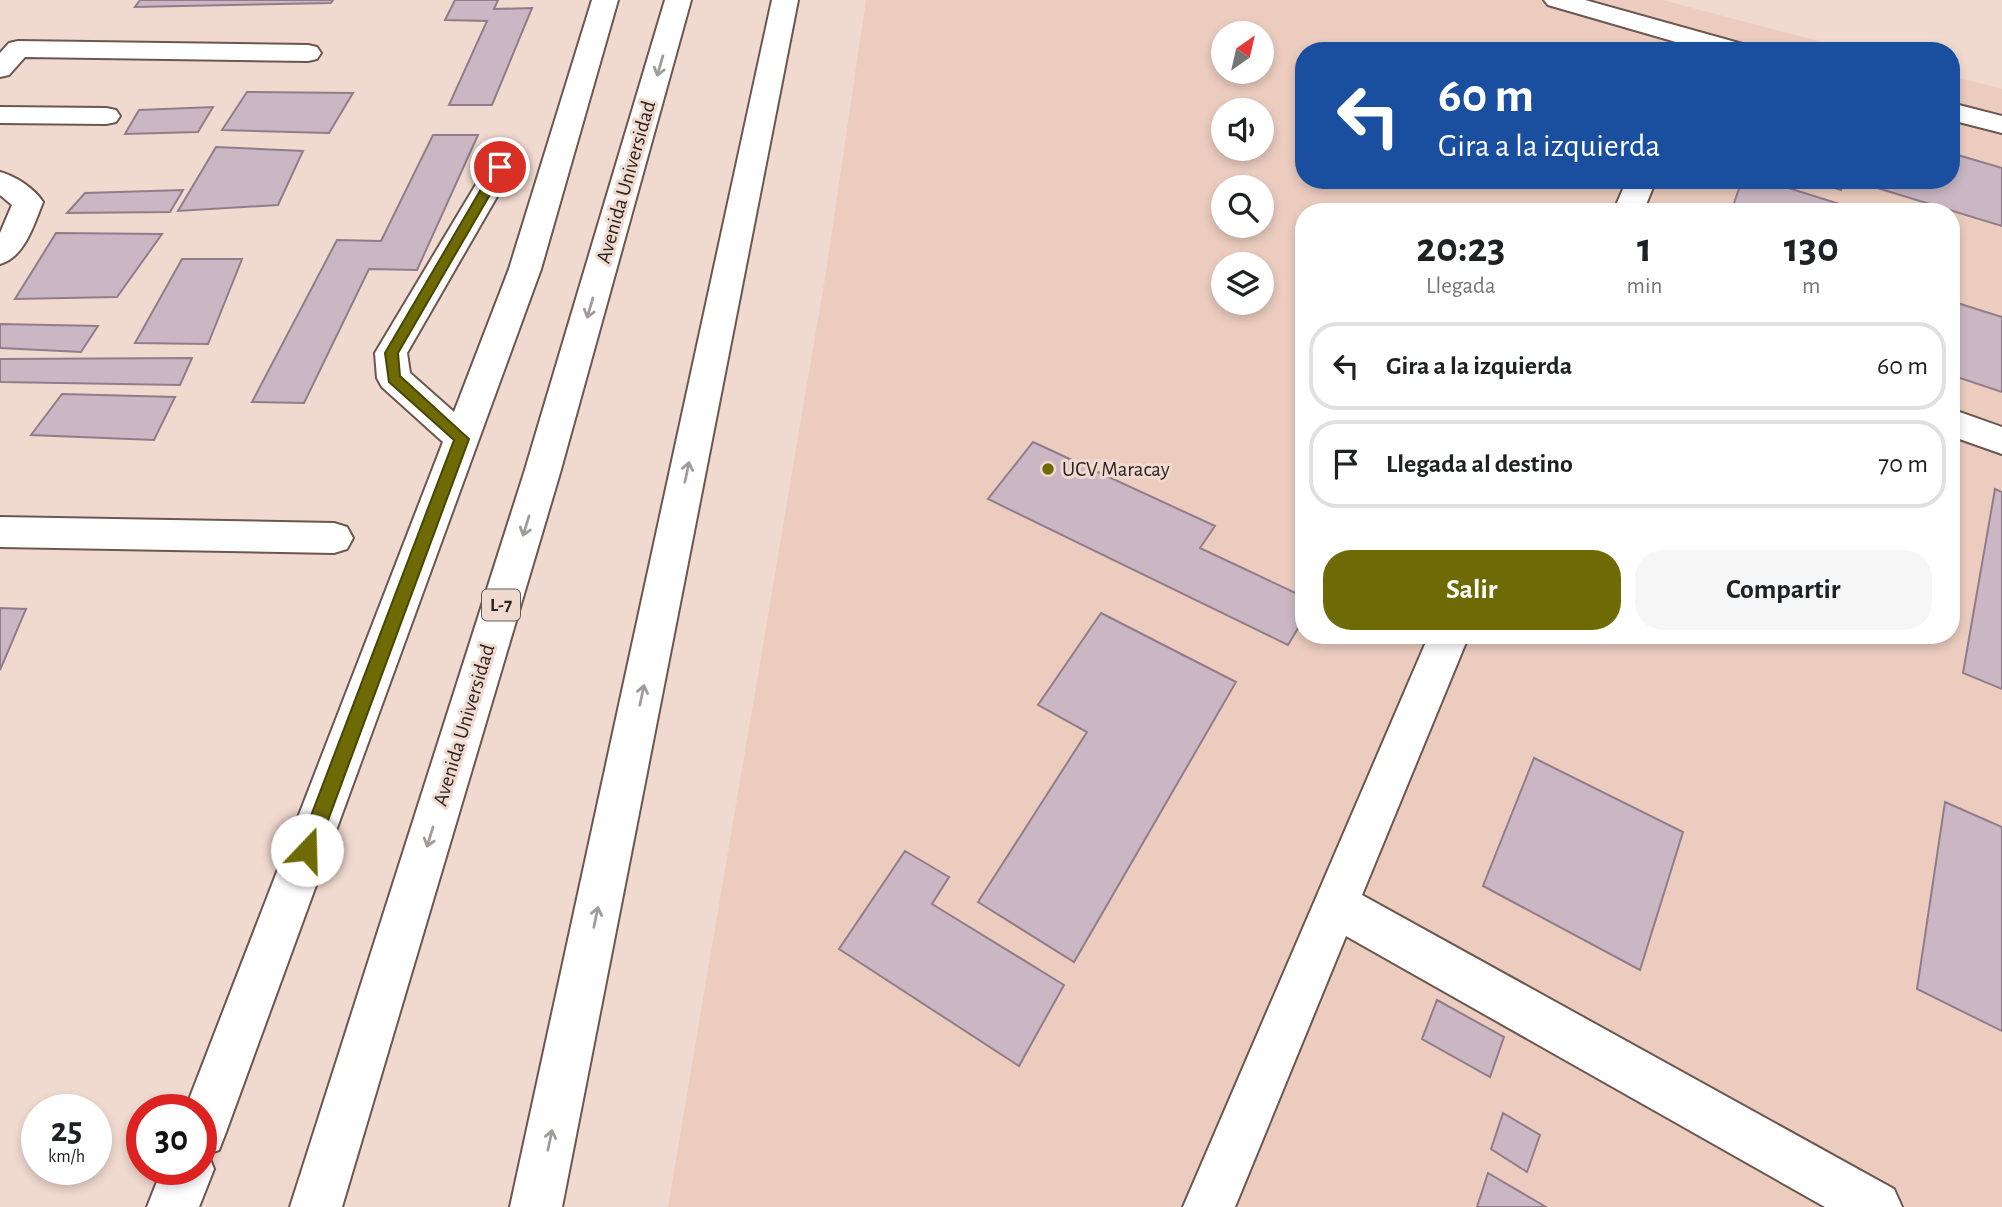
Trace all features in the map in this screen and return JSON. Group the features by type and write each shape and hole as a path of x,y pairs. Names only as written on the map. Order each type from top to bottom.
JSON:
{"main road":[{"path":"215,1094 526,269 605,0"},
{"name":"Avenida Universidad","path":"316,1207 542,473 678,0"},
{"path":"536,1207 785,0"},
{"path":"1557,0 1689,42"},
{"path":"0,69 18,49 308,53"},
{"path":"1960,113 2002,125"},
{"path":"0,115 106,116"},
{"path":"462,439 394,378 391,353 500,167"},
{"path":"0,181 28,202 15,234 0,254"},
{"path":"1960,425 2002,441"},
{"path":"0,532 334,538"},
{"path":"1209,1207 1444,644"},
{"path":"1335,905 1876,1207"},
{"path":"173,1207 182,1185"}],"shaded area":[{"name":"UCV Maracay","path":"866,0 1662,0 1822,42 1295,42 1295,189 1960,189 1960,78 2002,89 2002,1207 668,1207 826,272"}],"building":[{"path":"140,0 333,0 331,3 135,7"},
{"path":"455,0 498,0 494,9 532,8 492,105 449,105 487,21 445,20"},
{"path":"247,92 353,93 329,133 222,130"},
{"path":"213,107 198,132 125,134 139,110"},
{"path":"433,135 478,135 417,270 369,269 304,403 252,402 337,240 381,241"},
{"path":"216,147 303,151 278,205 178,211"},
{"path":"1960,156 2002,168 2002,226 1960,213 1960,203 1926,203 1881,189 1960,189"},
{"path":"1739,189 1792,189 1836,203 1734,203"},
{"path":"183,190 170,212 67,213 85,193"},
{"path":"56,233 162,234 117,297 15,299"},
{"path":"182,259 242,259 208,344 135,343"},
{"path":"1960,304 2002,317 2002,392 1960,378"},
{"path":"0,324 98,326 81,352 0,348"},
{"path":"192,358 180,385 0,382 0,359"},
{"path":"62,394 175,397 154,440 31,435"},
{"path":"1033,442 1215,526 1200,548 1295,593 1295,633 1288,645 988,499"},
{"path":"1995,489 2002,492 2002,689 1963,673"},
{"path":"0,608 26,609 0,670"},
{"path":"1101,613 1236,682 1074,962 978,902 1087,732 1038,705"},
{"path":"1534,758 1683,832 1640,970 1483,886"},
{"path":"1945,802 2002,827 2002,1031 1917,989"},
{"path":"905,851 949,877 932,904 1064,985 1019,1066 839,949"},
{"path":"1437,1000 1504,1037 1490,1077 1422,1039"},
{"path":"1503,1113 1540,1135 1527,1172 1491,1149"},
{"path":"1488,1173 1546,1207 1477,1207"}],"place":[{"name":"UCV Maracay","path":"1048,469"}],"route":[{"path":"307,850 462,439 394,378 391,353 500,167"}]}
